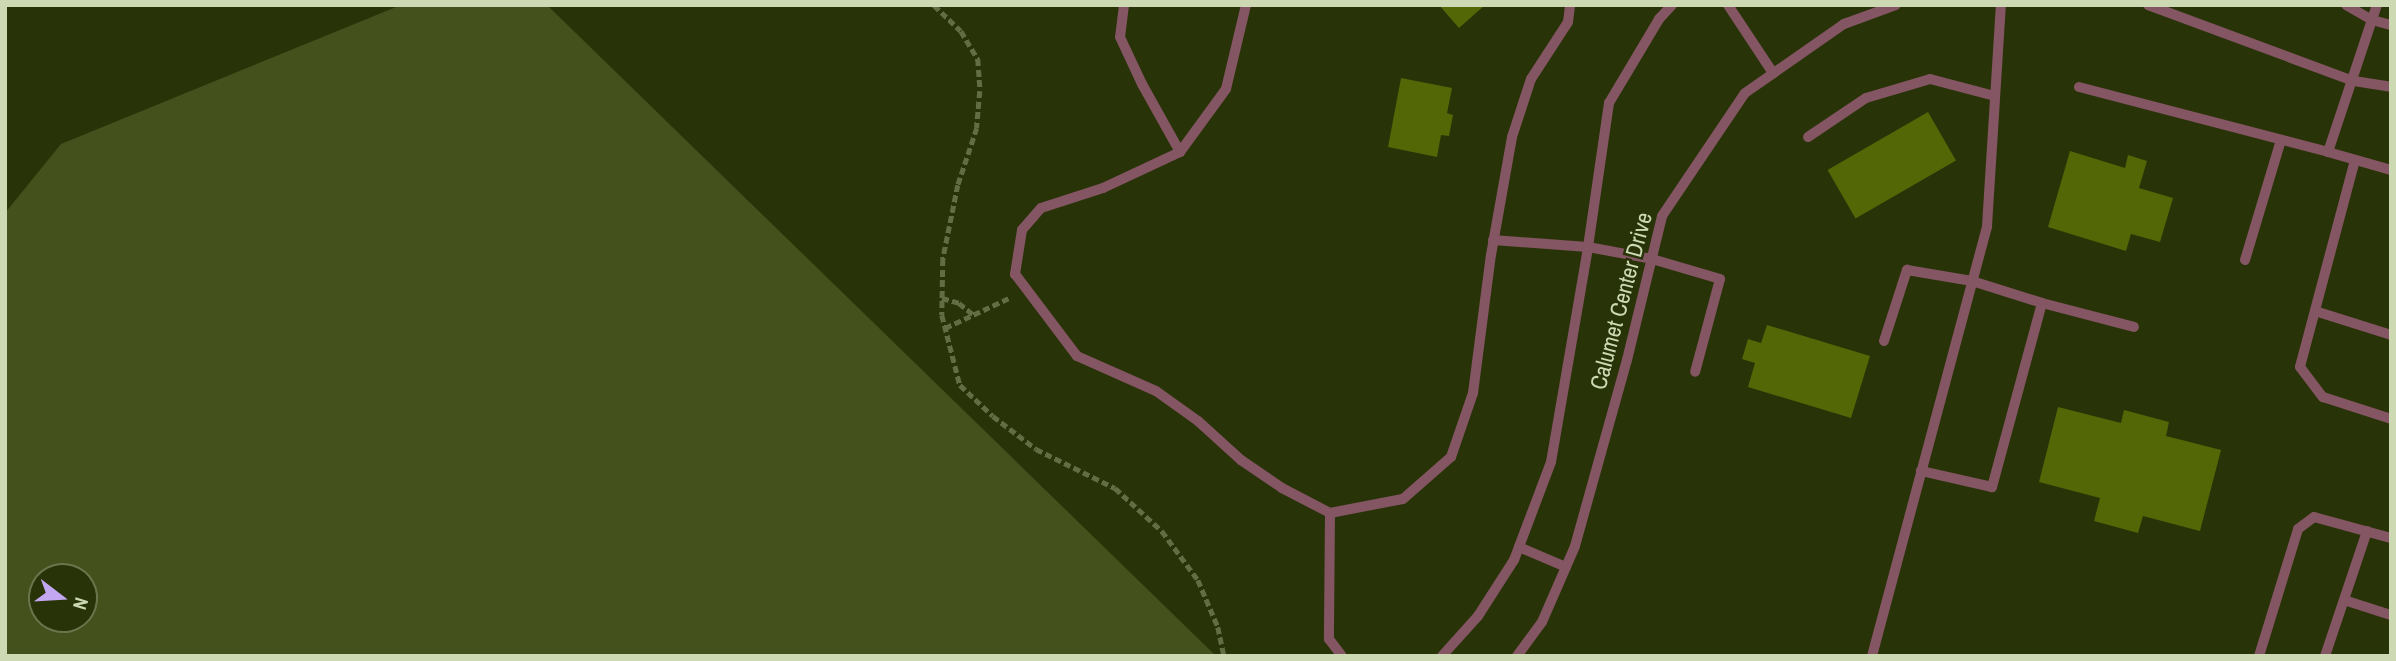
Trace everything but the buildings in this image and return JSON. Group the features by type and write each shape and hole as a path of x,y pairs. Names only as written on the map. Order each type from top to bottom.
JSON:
{"lane":[{"path":"1124,5 1120,37 1142,84 1180,152"},
{"path":"1246,5 1226,89 1180,152 1103,188 1041,208 1022,230 1015,274 1077,356 1156,391 1198,421 1251,467 1282,488 1330,513 1403,499 1451,457 1473,393 1493,240 1512,137 1531,79 1568,22 1570,5"},
{"name":"Calumet Center Drive","path":"1442,656 1478,616 1514,560 1551,462 1588,247 1609,103 1659,19 1672,5"},
{"path":"1728,5 1773,74"},
{"name":"Calumet Center Drive","path":"1517,656 1542,622 1575,546 1620,387 1662,216 1745,93 1844,24 1896,5"},
{"path":"1872,656 1987,226 2001,5"},
{"path":"2148,5 2354,80 2391,87"},
{"path":"2346,5 2372,20 2391,25"},
{"path":"2328,152 2377,5"},
{"path":"1808,136 1866,98 1930,79 1995,96"},
{"path":"2079,87 2391,170"},
{"path":"2245,260 2281,140"},
{"path":"2355,160 2300,367 2323,397 2390,416"},
{"path":"1493,240 1588,247 1652,259 1720,279 1695,372"},
{"path":"1884,341 1907,270 1972,281 2134,327"},
{"path":"1921,471 1992,487 2042,303"},
{"path":"2315,311 2391,335"},
{"path":"1330,513 1329,639 1342,656"},
{"path":"2259,656 2298,529 2314,517 2391,538"},
{"path":"2325,656 2367,531"},
{"path":"1519,547 1566,567"},
{"path":"2344,600 2391,615"}],"path":[{"path":"934,5 961,31 978,59 980,91 977,128 958,185 943,259 942,298 945,328 960,385 1036,449 1115,488 1162,531 1198,580 1218,627 1224,656"},
{"path":"945,328 1026,290"},
{"path":"942,298 959,303 975,315"}],"green space":[{"path":"401,5 547,5 1216,656 5,656 5,213 61,144"}]}
